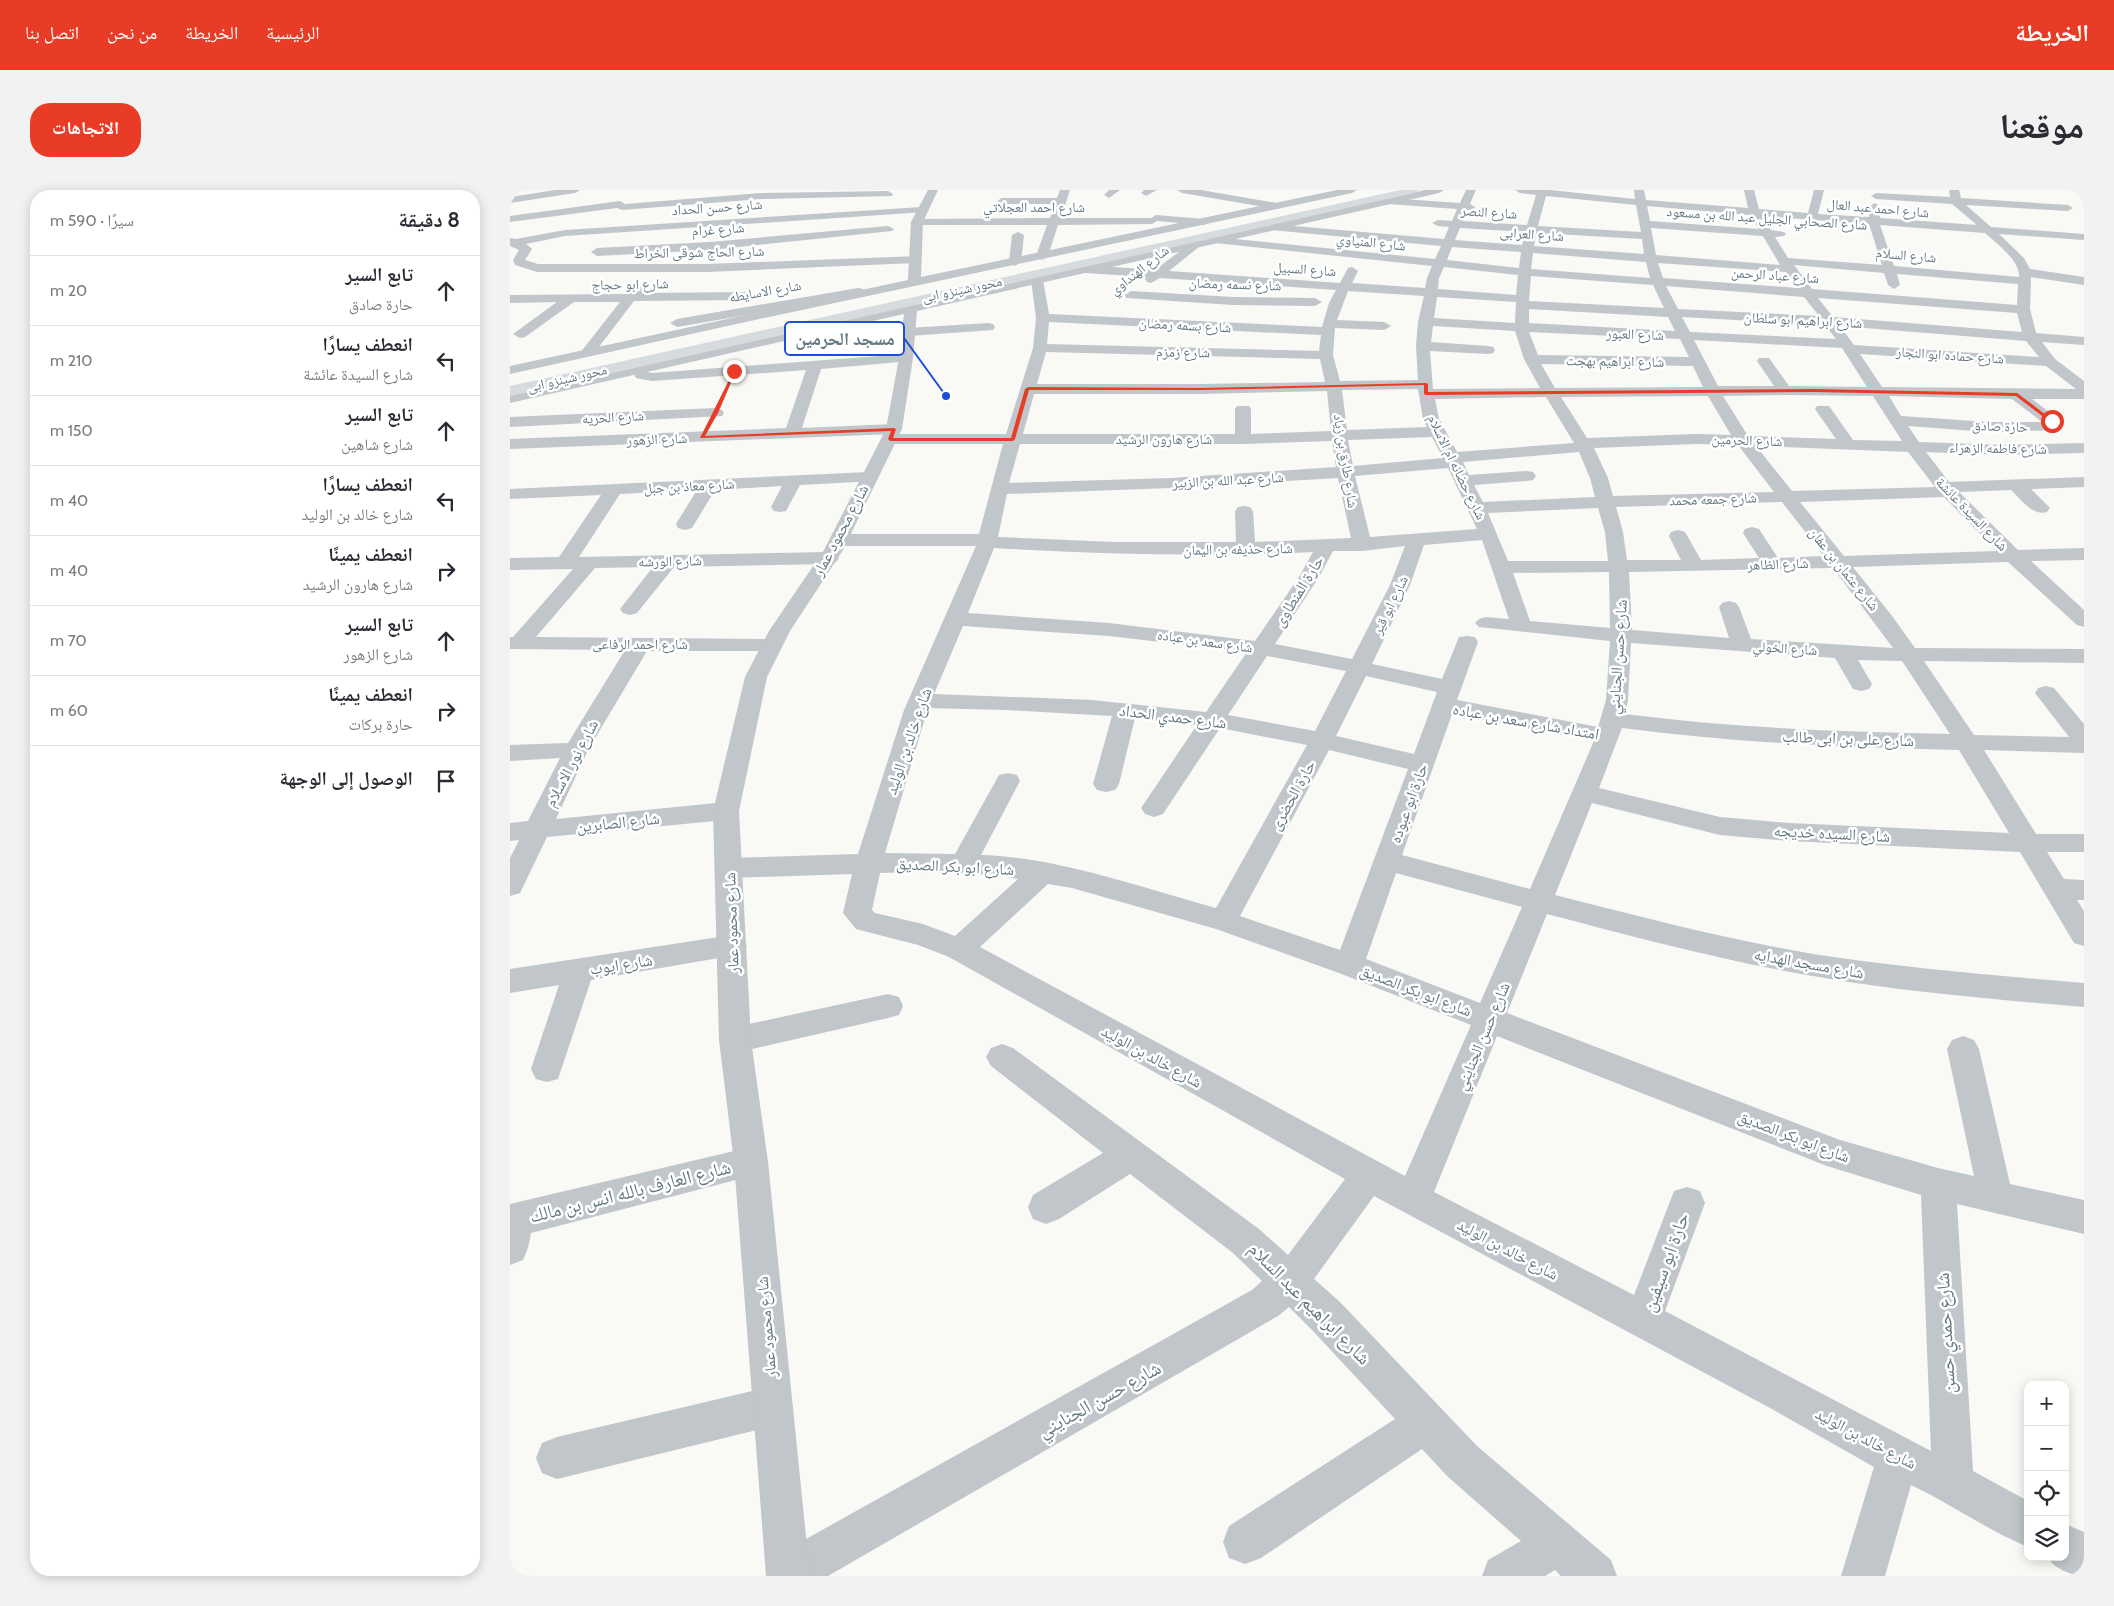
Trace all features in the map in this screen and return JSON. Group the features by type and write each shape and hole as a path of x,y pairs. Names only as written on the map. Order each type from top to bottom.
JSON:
{"main road":[{"name":"محور شينزو ابى","path":"510,380 1379,190"},
{"name":"محور شينزو ابى","path":"510,391 1414,190"}],"street":[{"path":"510,200 575,190"},
{"path":"1134,236 1161,210 1188,190 1277,206"},
{"path":"639,370 641,375 652,377 815,365 910,321 1015,262 1352,190"},
{"path":"510,398 639,370 910,321 1038,280 1439,190"},
{"name":"شارع حضانه ام الاسلام","path":"1471,190 1448,243 1429,295 1423,346 1426,389 1431,419 1489,534 1522,627"},
{"path":"1812,217 1819,190"},
{"path":"1923,190 2073,210"},
{"path":"823,249 829,215 843,192"},
{"path":"620,201 681,196 763,193 802,199 843,192 900,194"},
{"path":"707,268 724,250 734,244 763,193"},
{"name":"شارع محمود عمار","path":"788,1575 751,1162 735,1040 726,811 756,677 770,645 834,549 868,477 892,434 910,321 915,259 910,226 922,210 927,193"},
{"path":"1260,202 1284,193"},
{"name":"شارع السيدة عائشة","path":"1747,193 1754,212 1766,233 1787,265 1848,347 1911,446 1947,489 2012,555 2084,621"},
{"path":"1894,286 1874,222 1876,193 1934,201 1955,195"},
{"path":"2053,194 2073,210"},
{"path":"1955,195 2020,261 2025,277 2023,309 2030,336 2054,365 2084,388"},
{"path":"510,219 649,196"},
{"path":"653,248 668,226 681,196"},
{"path":"620,201 623,229"},
{"path":"1388,201 1482,208"},
{"path":"1934,201 1943,220"},
{"path":"1003,206 1059,206 1042,256"},
{"name":"شارع احمد العجلاتي","path":"910,226 1059,206 1161,210"},
{"name":"شارع حسن الحداد","path":"516,249 579,230 623,229 922,210"},
{"path":"1161,210 1204,222"},
{"path":"2018,212 2073,210"},
{"name":"شارع احمد عبد العال","path":"1534,211 1646,227 1697,218 1754,212 2084,238"},
{"name":"شارع النصر","path":"1427,222 1456,225 1534,211 1646,227"},
{"name":"شارع العرابى","path":"1272,227 1448,243 1534,211 1646,227 1787,265"},
{"name":"شارع حسن الجنايني","path":"1413,1199 1611,728 1617,700 1621,635 1620,567 1614,532 1592,454 1549,392 1532,360 1522,328 1525,272 1534,211"},
{"path":"1330,214 1369,218"},
{"path":"1697,218 1704,244"},
{"name":"شارع الصحابي الجليل عبد الله بن مسعود","path":"1646,227 1697,218 1766,233 1795,235"},
{"name":"شارع غرام","path":"587,252 734,244 823,249 910,226"},
{"name":"شارع عثمان بن عفان","path":"1646,227 1657,281 1698,362 1742,440 1885,620 1967,742 2084,934"},
{"path":"1015,262 1018,235"},
{"name":"شارع طارق بن زياد","path":"1362,545 1345,472 1334,386 1326,355 1328,327 1336,303 1369,237"},
{"name":"شارع المنياوي","path":"1215,240 1360,256 1406,264 1429,295 1525,272"},
{"name":"شارع الهنداوي","path":"1102,320 1196,244"},
{"path":"1989,248 2008,250"},
{"path":"516,249 540,255"},
{"name":"شارع الحاج شوقى الخراط","path":"516,249 519,262 523,265 547,268 773,266 823,249 915,259"},
{"name":"شارع السلام","path":"1787,265 1948,270 2084,281"},
{"path":"742,315 755,288 773,266"},
{"path":"1241,280 1254,266"},
{"path":"532,278 547,268"},
{"path":"587,353 629,299 664,268"},
{"name":"شارع السبيل","path":"1086,269 1344,286 1522,302"},
{"name":"شارع عباد الرحمن","path":"1525,272 1576,282 1657,281 2023,309"},
{"path":"1417,276 1429,295"},
{"name":"شارع خالد بن الوليد","path":"1038,280 1043,318 1040,348 1013,439 987,541 907,736 868,864 857,913 866,922 923,935 959,949 1369,1176 1898,1457 1953,1483 2024,1523"},
{"name":"شارع ابو حجاج","path":"510,299 629,299 755,288"},
{"name":"شارع الاسايطه","path":"677,323 742,315 858,292"},
{"name":"شارع العبور","path":"1429,295 1522,328 1848,347"},
{"path":"520,334 569,300"},
{"name":"شارع نسمه رمضان","path":"1124,301 1233,300 1354,304"},
{"path":"1909,300 1931,328"},
{"name":"شارع ابراهيم ابو سلطان","path":"1522,302 1672,313 1828,320 2084,341"},
{"path":"510,370 742,315 910,321 988,327"},
{"name":"شارع بسمه رمضان","path":"1043,318 1328,327 1384,326"},
{"path":"1423,346 1488,350"},
{"name":"شارع حماده ابو النجار","path":"1848,347 2084,368"},
{"name":"شارع زمزم","path":"1040,348 1326,355"},
{"name":"شارع ابراهيم بهجت","path":"1532,360 1698,362"},
{"path":"1764,361 1785,391"},
{"path":"792,434 815,365"},
{"path":"701,437 716,413 734,371"},
{"path":"1028,389 1200,389 1334,386 1500,393 1877,391 2017,395 2084,394"},
{"path":"1500,393 1509,409"},
{"path":"1974,394 1989,408"},
{"name":"حارة صادق","path":"1894,420 1988,427 2054,427 2055,424 2052,421 2017,395"},
{"path":"1243,409 1243,439"},
{"path":"1823,409 1848,444"},
{"name":"شارع الحريه","path":"510,422 716,413"},
{"name":"شارع هارون الرشيد","path":"892,434 1013,439 1243,439 1437,432"},
{"name":"شارع الزهور","path":"510,444 792,434 892,434"},
{"path":"1530,436 1541,450"},
{"name":"شارع الحرمين","path":"1453,460 1541,450 1592,454 1666,439 1911,446"},
{"name":"شارع فاطمه الزهراء","path":"1911,446 2037,450 2084,448"},
{"path":"1463,481 1527,472 1592,454"},
{"name":"شارع عبد الله بن الزبير","path":"1000,488 1175,484 1345,472 1453,460"},
{"name":"شارع معاذ بن جبل","path":"510,494 868,477"},
{"path":"780,508 794,481"},
{"path":"1700,482 1774,481"},
{"name":"شارع جمعه محمد","path":"1477,508 1786,497 2084,482"},
{"path":"2015,484 2041,508"},
{"path":"685,524 709,485"},
{"path":"565,563 614,490"},
{"path":"1244,511 1246,549"},
{"path":"1752,533 1772,564"},
{"name":"شارع حذيفه بن اليمان","path":"834,549 987,541 1129,549 1246,549 1362,545 1489,534"},
{"path":"1678,536 1694,566"},
{"name":"شارع ابو قير","path":"1359,668 1406,570 1416,541"},
{"name":"حارة المنطاوى","path":"1154,808 1309,577 1325,547"},
{"name":"شارع الورشه","path":"510,564 668,561 834,549"},
{"name":"شارع الظاهر","path":"1502,567 1694,566 2084,554"},
{"path":"630,609 668,561"},
{"path":"515,643 589,563"},
{"path":"1729,608 1742,645"},
{"name":"شارع سعد بن عباده","path":"956,619 1105,628 1262,648 1359,668 1447,697"},
{"name":"شارع الخولي","path":"1486,623 1742,645 1909,656 2084,656"},
{"name":"حارة ابو عبوده","path":"1349,965 1467,642"},
{"name":"شارع احمد الرفاعى","path":"515,643 770,645"},
{"name":"شارع نور الاسلام","path":"510,886 576,750 640,644"},
{"path":"1844,652 1861,684"},
{"name":"حارة الحضرى","path":"1223,921 1359,668"},
{"path":"2046,693 2084,740"},
{"name":"امتداد شارع سعد بن عباده","path":"1447,697 1611,728"},
{"name":"شارع حمدي الحداد","path":"920,701 993,702 1125,710 1212,720 1321,740 1422,764"},
{"path":"1106,784 1125,710"},
{"name":"شارع على بن ابى طالب","path":"1611,728 1676,728 1830,739 2084,745"},
{"path":"510,753 576,750"},
{"path":"962,864 1008,781"},
{"name":"شارع السيده خديجه","path":"1584,793 1720,826 1789,832 2029,843 2084,843"},
{"name":"شارع الصابرين","path":"510,832 726,811"},
{"name":"شارع مسجد الهدايه","path":"1387,861 1698,943 1813,965 1921,981 2084,995"},
{"name":"شارع ابو بكر الصديق","path":"728,868 868,864 995,864 1072,878 1223,921 1349,965 1839,1155 1938,1184 2084,1217"},
{"path":"959,949 1042,872"},
{"path":"2056,889 2084,890"},
{"name":"شارع ايوب","path":"510,981 732,946"},
{"path":"547,1069 579,970"},
{"path":"735,1040 888,1006"},
{"path":"1963,1049 1996,1198"},
{"name":"شارع ابراهيم عبد السلام","path":"1002,1057 1246,1240 1326,1316 1462,1461 1595,1576"},
{"path":"1046,1207 1132,1154"},
{"name":"شارع العارف بالله انس بن مالك","path":"512,1229 751,1162"},
{"name":"شارع حسن الجنايني","path":"788,1575 1234,1323 1265,1303 1290,1282 1369,1176"},
{"name":"شارع حمدي حسن","path":"1938,1184 1953,1483"},
{"name":"حارة ابو سيفين","path":"1643,1320 1686,1203"},
{"path":"557,1458 773,1406"},
{"path":"1245,1542 1426,1422"},
{"path":"1863,1576 1898,1457"},
{"path":"1504,1576 1558,1543"},
{"path":"2069,1548 2084,1556"}],"place":[{"name":"مسجد الحرمين","path":"946,396"}],"route":[{"path":"734,371 716,413 701,437 894,429 890,439 1013,439 1028,389 1294,388 1426,384 1426,394 1814,390 2017,395 2052,421"}]}
